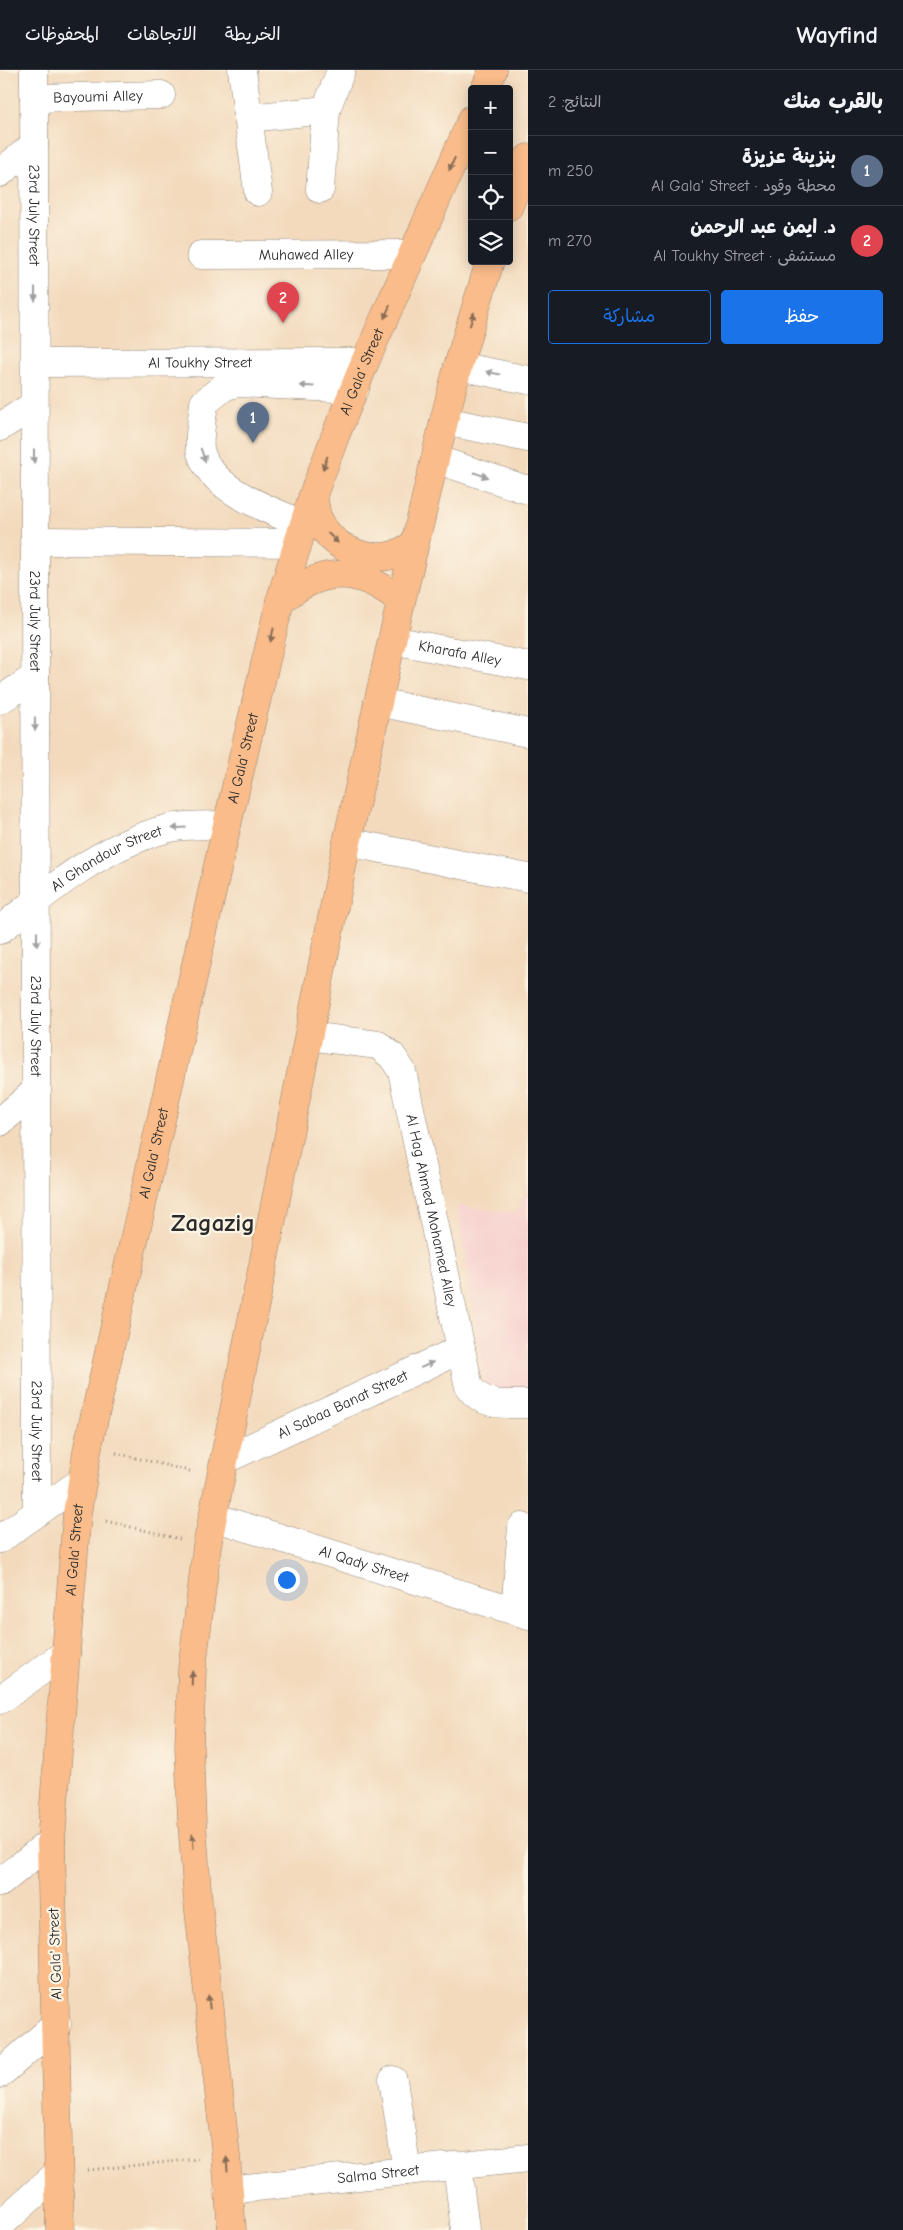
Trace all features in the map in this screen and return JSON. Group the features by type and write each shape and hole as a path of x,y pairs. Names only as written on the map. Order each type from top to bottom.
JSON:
{"highway":[{"path":"487,85 493,70"},
{"name":"Al Gala' Street","path":"60,2230 57,2024 51,1841 77,1514 88,1446 227,825 280,602 313,495 365,362 468,128"},
{"path":"513,196 528,158"},
{"path":"232,2230 226,2156 198,1902 189,1746 192,1669 207,1546 346,842 444,420 458,366 489,265"},
{"path":"313,495 317,517 330,537 348,551 370,557 393,555 414,545"},
{"path":"280,602 298,587 318,578 341,575 363,578 384,587 401,601"}],"street":[{"name":"23rd July Street","path":"34,70 37,1512"},
{"path":"242,70 258,192"},
{"path":"320,189 326,110 340,70"},
{"name":"Bayoumi Alley","path":"34,98 161,95"},
{"path":"248,118 326,110"},
{"path":"0,173 34,146"},
{"name":"Muhawed Alley","path":"201,255 412,254"},
{"name":"Al Toukhy Street","path":"36,363 365,362"},
{"path":"458,366 528,380"},
{"path":"301,534 221,483 208,469 200,452 204,402 225,386 238,383 355,389"},
{"path":"0,427 34,404"},
{"path":"444,420 528,438"},
{"path":"435,459 528,489"},
{"path":"34,541 301,534"},
{"name":"Kharafa Alley","path":"392,640 528,666"},
{"path":"0,700 35,677"},
{"path":"378,702 528,733"},
{"name":"Al Ghandour Street","path":"0,930 76,870 121,846 167,828 227,825"},
{"path":"346,842 528,878"},
{"name":"Al Hag Ahmed Mohamed Alley","path":"309,1036 378,1045 392,1056 402,1071 469,1387 476,1396 485,1402 528,1404"},
{"path":"0,1122 37,1090"},
{"name":"Al Sabaa Banat Street","path":"222,1469 461,1349"},
{"path":"0,1539 82,1481"},
{"name":"Al Qady Street","path":"213,1516 521,1613 522,1527"},
{"path":"0,1700 66,1653"},
{"path":"0,1882 51,1841"},
{"path":"0,2074 57,2024"},
{"path":"393,2080 407,2170"},
{"name":"Salma Street","path":"228,2190 528,2158"},
{"path":"457,2165 465,2230"},
{"path":"0,2225 58,2172"}],"path":[{"path":"88,1446 222,1469"},
{"path":"77,1514 207,1546"},
{"path":"58,2172 226,2156"}],"shaded area":[{"path":"528,1184 528,1390 486,1391 457,1206 517,1213"}],"place":[{"name":"د. ايمن عبد الرحمن","path":"283,323"},
{"name":"بنزينة عزيزة","path":"253,443"}],"district":[{"name":"Zagazig","path":"213,1222"}]}
